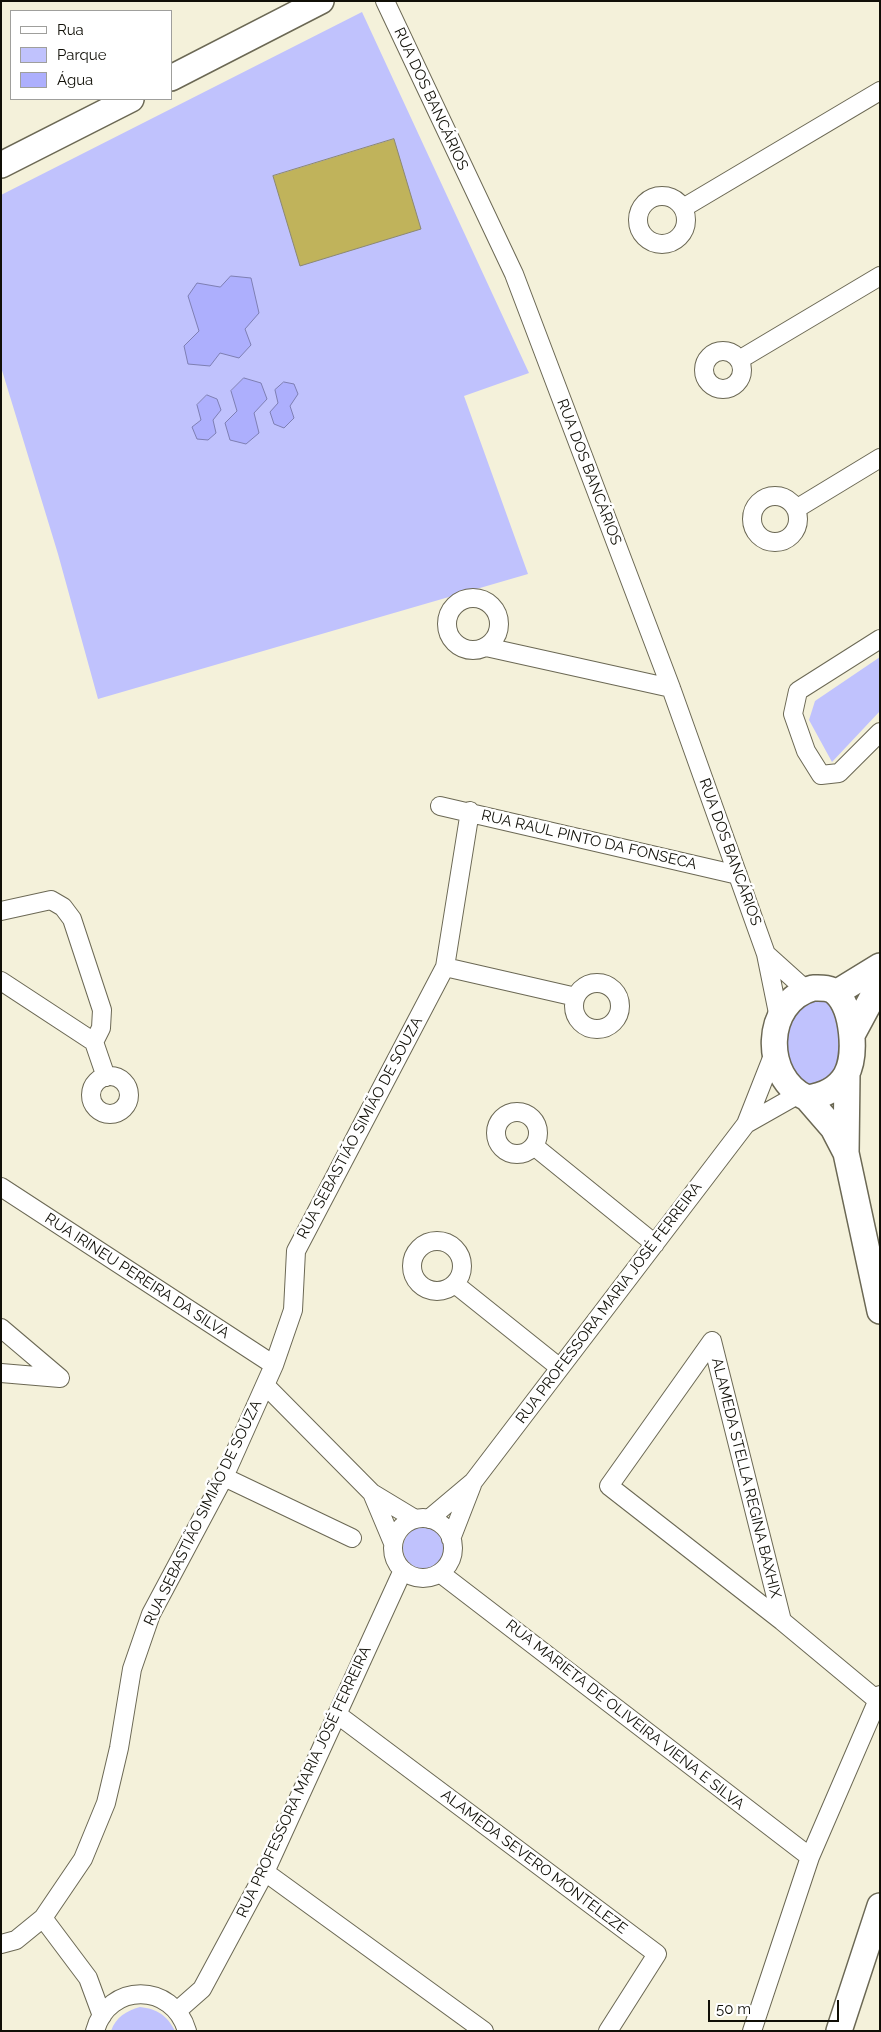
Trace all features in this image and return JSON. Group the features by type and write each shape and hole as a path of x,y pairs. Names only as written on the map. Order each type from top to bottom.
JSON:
{"street":[{"path":"172,77 321,1"},
{"name":"RUA DOS BANCÁRIOS","path":"385,1 514,274 671,688 738,875 766,954 779,1018"},
{"path":"683,208 880,91"},
{"path":"1,165 129,100"},
{"path":"739,360 880,276"},
{"path":"796,509 880,458"},
{"path":"880,639 798,692 793,714 806,751 821,775 839,773 880,732"},
{"path":"486,647 671,688"},
{"name":"RUA RAUL PINTO DA FONSECA","path":"440,806 470,811 738,875"},
{"name":"RUA SEBASTIÃO SIMIÃO DE SOUZA","path":"1,1944 16,1940 43,1918 83,1859 106,1803 119,1748 132,1669 151,1614 224,1477 274,1365 293,1310 296,1251 445,967 470,811"},
{"path":"1,911 51,900 63,907 72,919 102,1010 101,1028 94,1042"},
{"name":"RUA DOS BANCÁRIOS","path":"766,954 806,990"},
{"path":"836,993 880,966"},
{"path":"445,967 576,997"},
{"path":"1,981 94,1042 106,1077"},
{"path":"852,1035 880,983"},
{"path":"846,1153 833,1128 803,1096 790,1088 783,1078 774,1053 775,1032 779,1018 786,1006 806,990 821,988 836,993 844,1006 852,1035 852,1054 847,1074 846,1153 880,1311"},
{"name":"RUA PROFESSORA MARIA JOSÉ FERREIRA","path":"451,1539 473,1482 746,1124 774,1053"},
{"path":"803,1096 820,1096 832,1090 847,1074"},
{"name":"RUA PROFESSORA MARIA JOSÉ FERREIRA","path":"746,1124 803,1096"},
{"path":"534,1146 655,1244"},
{"name":"RUA IRINEU PEREIRA DA SILVA","path":"1,1187 274,1365"},
{"path":"455,1284 560,1368"},
{"path":"1,1328 60,1378 1,1373"},
{"name":"ALAMEDA STELLA REGINA BAXHIX","path":"782,1621 712,1341 609,1486 878,1697"},
{"path":"265,1385 372,1493 446,1530 451,1539 451,1558 440,1573 421,1578 403,1570 396,1562 393,1544 372,1493"},
{"path":"224,1477 352,1538"},
{"name":"RUA PROFESSORA MARIA JOSÉ FERREIRA","path":"422,1519 473,1482"},
{"path":"393,1544 400,1528 422,1519"},
{"name":"RUA PROFESSORA MARIA JOSÉ FERREIRA","path":"177,2011 202,1989 265,1872 403,1570"},
{"name":"RUA MARIETA DE OLIVEIRA VIENA E SILVA","path":"440,1573 810,1857"},
{"path":"752,2031 810,1857 878,1697"},
{"name":"ALAMEDA SEVERO MONTELEZE","path":"338,1715 657,1954 608,2031"},
{"path":"265,1872 484,2031"},
{"path":"839,2031 880,1906"},
{"path":"43,1918 88,1978 98,2023"},
{"path":"88,1978 124,1997"},
{"path":"98,2023 111,2003 133,1994 149,1994 165,2000 177,2011 187,2031"}],"green space":[{"path":"362,12 529,373 464,396 528,574 98,699 58,554 1,367 1,195"},
{"path":"880,657 880,711 832,762 809,720 815,701"},
{"path":"812,999 825,1000 836,1008 843,1056 827,1084 802,1089 786,1058 784,1049 788,1027 800,1008"},
{"path":"428,1527 436,1530 442,1536 445,1548 442,1560 436,1566 420,1569 412,1566 406,1560 403,1544 406,1536 412,1530"},
{"path":"140,2007 152,2009 161,2014 169,2021 175,2031 111,2031 122,2015"}],"water":[{"path":"231,276 251,278 259,313 245,329 251,345 239,358 220,353 210,366 188,364 184,346 199,331 188,296 197,283 220,287"},
{"path":"244,378 261,383 267,399 254,413 259,433 246,444 230,440 225,423 237,411 231,391"},
{"path":"284,382 294,384 298,394 290,406 294,418 284,428 274,424 270,412 278,403 275,390"},
{"path":"207,395 217,399 221,410 213,420 216,433 208,440 197,439 192,427 201,420 197,405"}],"building":[{"path":"394,139 421,229 300,266 273,176"}]}
